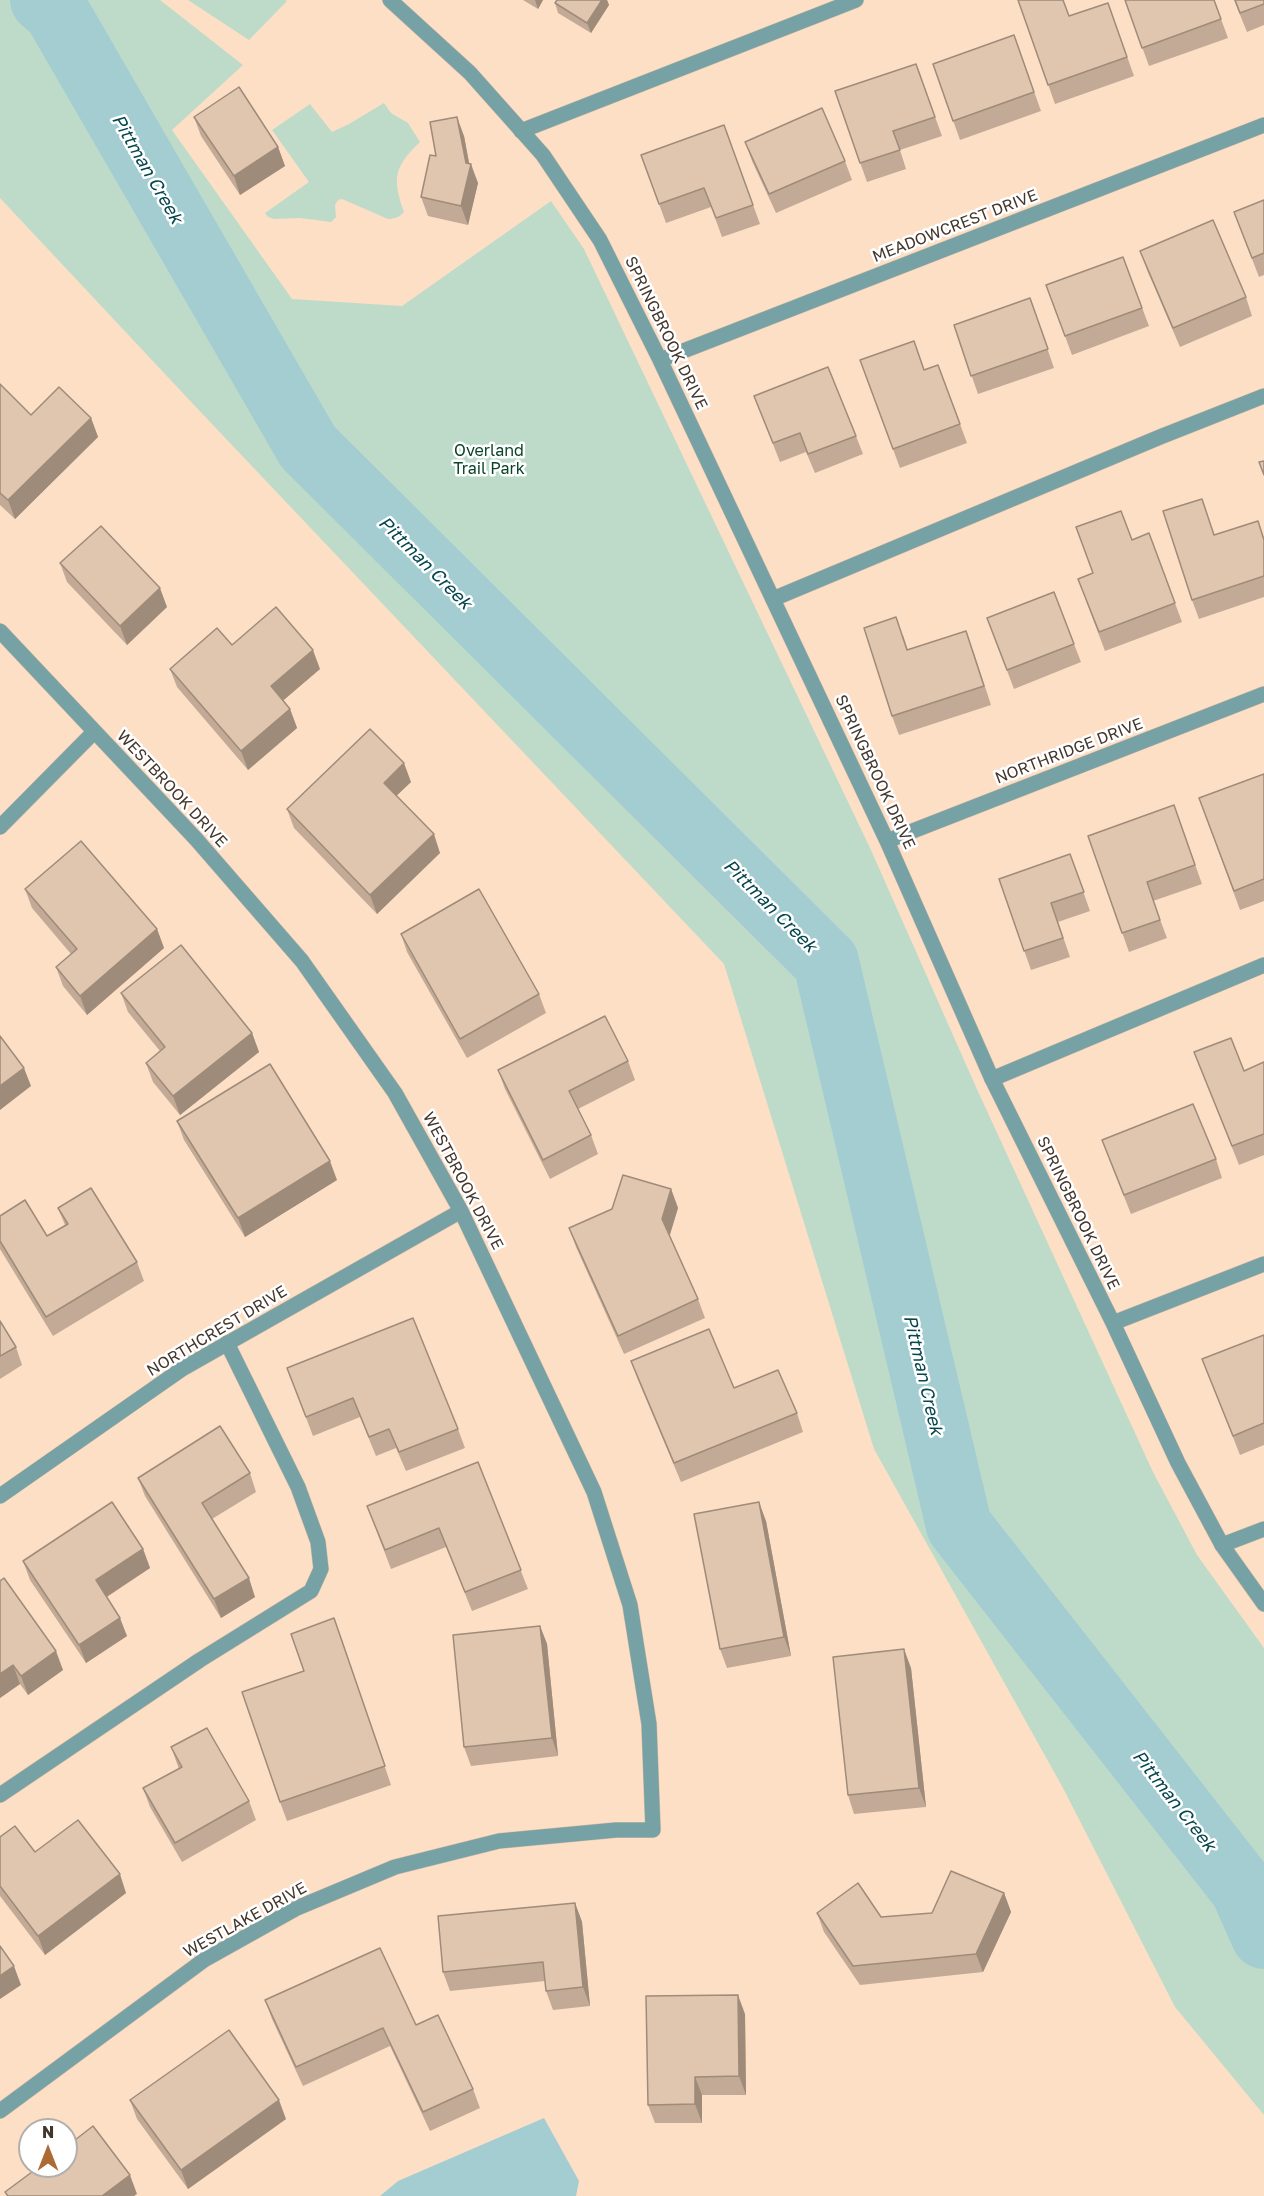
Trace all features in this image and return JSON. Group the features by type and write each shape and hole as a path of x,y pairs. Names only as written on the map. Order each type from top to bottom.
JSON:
{"street":[{"name":"SPRINGBROOK DRIVE","path":"390,0 470,73 543,155 600,240 660,360 887,841 992,1079 1113,1323 1178,1463 1222,1545 1264,1604"},
{"path":"521,131 856,0"},
{"name":"MEADOWCREST DRIVE","path":"660,360 1264,125"},
{"path":"773,599 1160,437 1264,396"},
{"name":"WESTBROOK DRIVE","path":"0,631 196,839 302,961 395,1093 460,1211 594,1492 630,1605 649,1724 653,1830 616,1830"},
{"name":"NORTHRIDGE DRIVE","path":"887,841 1264,694"},
{"path":"0,827 94,732"},
{"path":"992,1079 1264,965"},
{"name":"NORTHCREST DRIVE","path":"0,1496 182,1369 460,1211"},
{"path":"1113,1323 1264,1264"},
{"path":"0,1795 200,1660 311,1591 321,1569 318,1542 298,1486 227,1343"},
{"path":"1222,1545 1264,1529"},
{"name":"WESTLAKE DRIVE","path":"0,2111 204,1960 297,1908 395,1867 499,1841 616,1830"}],"green space":[{"name":"Overland Trail Park","path":"0,0 160,0 243,65 172,130 292,299 402,306 551,201 584,249 871,850 976,1087 1153,1472 1197,1555 1264,1648 1264,2115 1175,2007 1063,1788 874,1449 724,964 0,198"},
{"path":"188,0 285,0 287,1 249,40"},
{"path":"384,103 391,113 408,123 420,142 400,166 398,174 398,190 404,212 393,219 388,219 342,199 338,200 335,205 336,217 331,222 268,217 265,213 309,182 272,130 310,104 332,132"}],"water":[{"path":"544,2118 579,2181 576,2196 380,2196 398,2181"}],"building":[{"path":"557,0 602,0 587,23 555,3"},
{"path":"1018,0 1063,0 1069,16 1108,3 1127,57 1048,85"},
{"path":"1125,0 1214,0 1221,19 1142,48"},
{"path":"1235,0 1264,0 1264,4 1240,13"},
{"path":"1014,35 1034,92 953,121 933,64"},
{"path":"916,64 935,117 893,131 900,150 860,163 835,91"},
{"path":"239,87 278,147 234,176 194,117"},
{"path":"822,108 845,161 769,194 745,142"},
{"path":"457,117 466,163 471,164 461,206 421,197 430,155 436,156 430,122"},
{"path":"724,125 753,205 716,218 704,188 659,204 641,155"},
{"path":"1264,200 1264,253 1252,258 1234,212"},
{"path":"1213,220 1246,297 1173,328 1140,251"},
{"path":"1123,257 1142,308 1065,336 1046,285"},
{"path":"1030,298 1048,349 971,376 954,325"},
{"path":"914,341 924,370 938,365 960,424 893,449 860,360"},
{"path":"828,367 856,436 808,454 800,433 773,443 754,396"},
{"path":"0,384 31,415 59,387 91,418 8,500 0,493"},
{"path":"1264,461 1264,475 1259,462"},
{"path":"1202,499 1214,535 1258,521 1264,540 1264,576 1192,600 1163,511"},
{"path":"1121,511 1132,540 1149,533 1175,603 1099,632 1078,579 1093,573 1076,527"},
{"path":"101,526 160,588 120,626 60,563"},
{"path":"1054,592 1074,644 1007,670 987,618"},
{"path":"276,607 313,650 271,686 290,709 241,751 170,669 217,628 232,645"},
{"path":"896,617 907,650 966,631 984,686 892,716 864,628"},
{"path":"370,729 404,763 384,783 434,834 370,895 287,809"},
{"path":"1264,774 1264,879 1234,891 1199,798"},
{"path":"1174,805 1195,865 1147,882 1160,920 1122,933 1088,836"},
{"path":"81,841 157,929 80,996 56,967 77,949 25,889"},
{"path":"1070,854 1084,892 1051,903 1063,938 1024,951 999,879"},
{"path":"479,889 539,994 460,1039 401,934"},
{"path":"181,945 252,1033 173,1096 146,1063 165,1047 121,993"},
{"path":"605,1016 628,1061 569,1091 591,1135 543,1160 498,1070"},
{"path":"0,1036 24,1068 0,1086"},
{"path":"1231,1038 1244,1071 1264,1062 1264,1134 1232,1146 1194,1052"},
{"path":"270,1064 330,1161 238,1218 177,1121"},
{"path":"1193,1104 1216,1159 1124,1195 1102,1140"},
{"path":"623,1175 671,1189 662,1219 698,1299 618,1336 569,1228 612,1209"},
{"path":"91,1188 137,1262 46,1317 0,1241 0,1216 25,1200 47,1236 68,1224 58,1208"},
{"path":"413,1318 458,1429 399,1452 389,1429 369,1437 353,1398 306,1417 287,1368"},
{"path":"0,1321 16,1347 0,1356"},
{"path":"709,1329 734,1388 778,1370 797,1413 674,1463 631,1361"},
{"path":"1264,1335 1264,1423 1233,1436 1202,1359"},
{"path":"220,1426 250,1473 202,1503 249,1578 214,1599 138,1478"},
{"path":"478,1462 521,1570 465,1592 439,1528 385,1550 367,1506"},
{"path":"112,1502 143,1549 96,1580 120,1618 79,1645 23,1561"},
{"path":"759,1502 784,1637 720,1649 694,1514"},
{"path":"4,1578 56,1651 21,1676 13,1665 0,1674 0,1581"},
{"path":"334,1618 385,1766 280,1802 242,1692 304,1671 291,1634"},
{"path":"540,1626 552,1738 464,1747 453,1635"},
{"path":"904,1649 919,1788 848,1795 833,1657"},
{"path":"207,1728 249,1801 175,1843 143,1788 182,1767 171,1747"},
{"path":"78,1820 120,1874 38,1936 0,1886 0,1837 15,1826 35,1852"},
{"path":"951,1871 1004,1893 976,1954 853,1966 817,1913 858,1883 881,1917 932,1913"},
{"path":"575,1903 583,1987 546,1991 543,1962 443,1972 438,1916"},
{"path":"0,1946 14,1966 0,1976"},
{"path":"380,1948 416,2025 438,2015 473,2089 423,2112 383,2028 296,2067 265,2000"},
{"path":"738,1995 739,2076 695,2077 695,2104 648,2105 646,1996"},
{"path":"229,2030 279,2100 181,2170 130,2100"},
{"path":"93,2126 130,2175 102,2196 8,2196 5,2192 24,2178 78,2178 78,2138"}],"waterway":[{"name":"Pittman Creek","path":"43,0 56,11 308,447 826,962 959,1526 1243,1889 1264,1936"}]}
